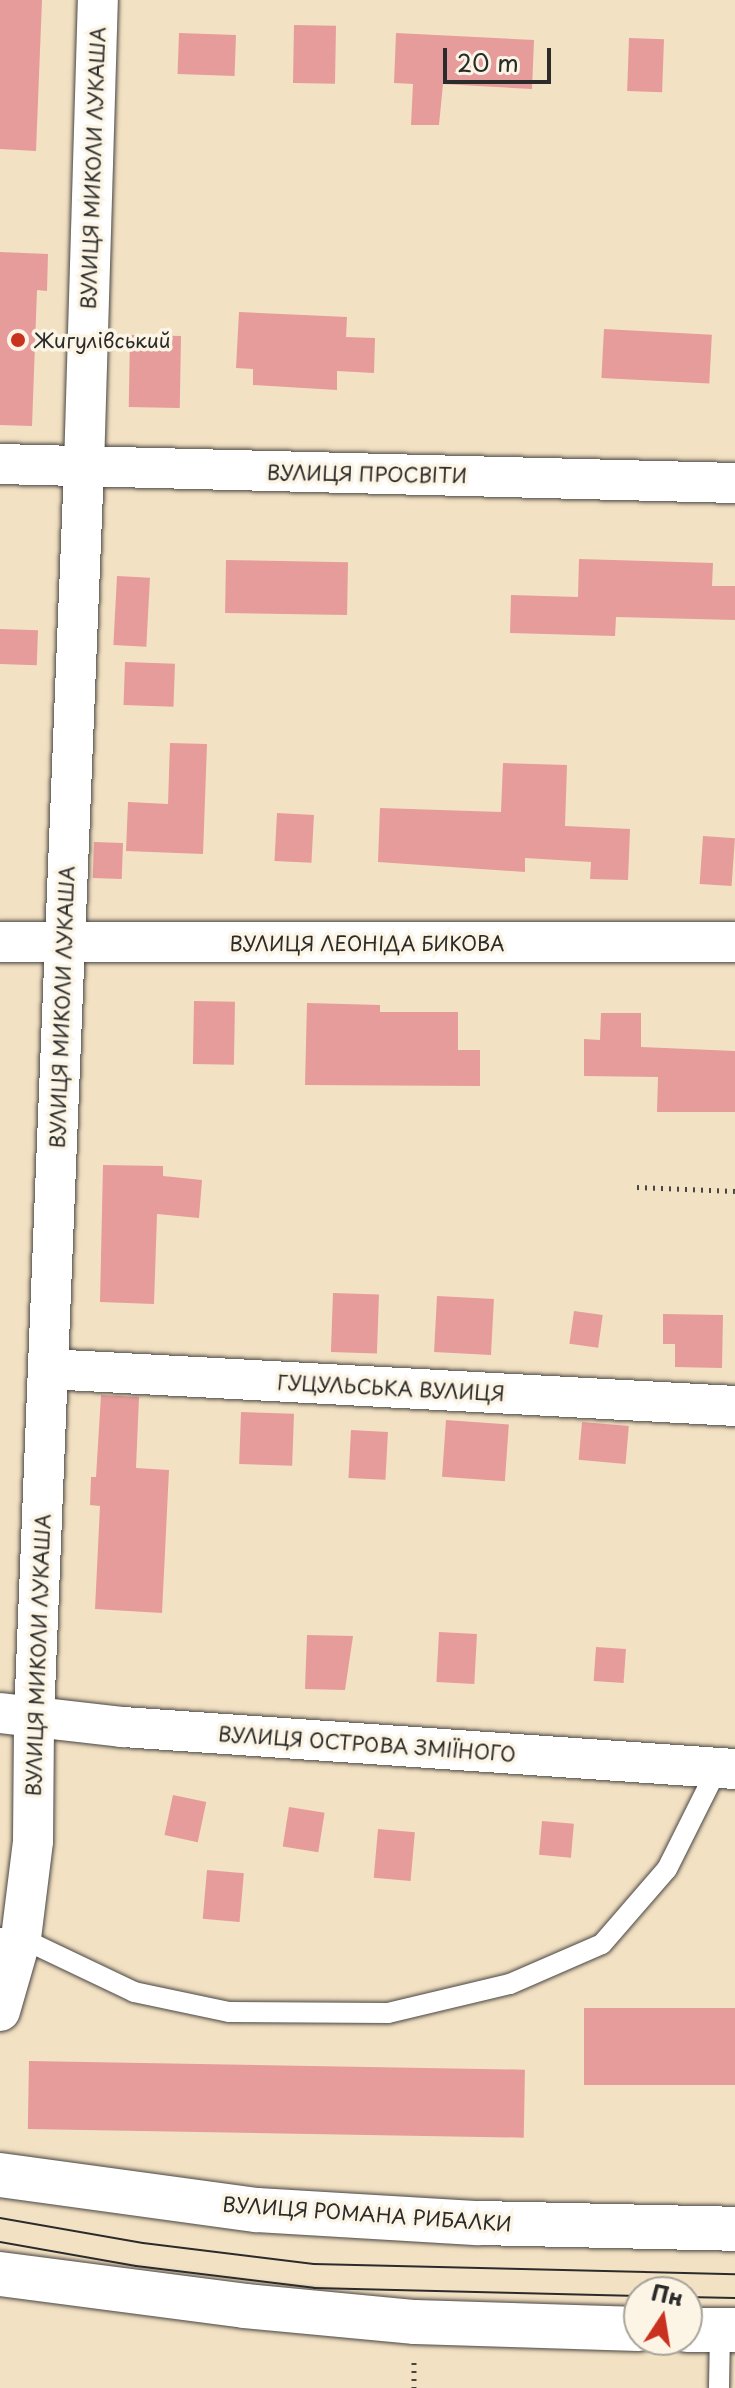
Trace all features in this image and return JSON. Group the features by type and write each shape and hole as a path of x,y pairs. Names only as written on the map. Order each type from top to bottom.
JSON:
{"main road":[{"name":"ВУЛИЦЯ РОМАНА РИБАЛКИ","path":"0,2175 257,2210 479,2223 735,2229"},
{"path":"0,2274 229,2304 415,2322 623,2328"}],"street":[{"name":"ВУЛИЦЯ МИКОЛИ ЛУКАША","path":"0,2011 10,1938 33,1841 17,1715 48,1369 84,467 98,0"},
{"name":"ВУЛИЦЯ ПРОСВІТИ","path":"0,464 735,483"},
{"name":"ВУЛИЦЯ ЛЕОНІДА БИКОВА","path":"0,942 735,942"},
{"name":"ГУЦУЛЬСЬКА ВУЛИЦЯ","path":"48,1369 735,1406"},
{"name":"ВУЛИЦЯ ОСТРОВА ЗМІЇНОГО","path":"17,1715 123,1727 726,1769"}],"lane":[{"path":"10,1938 134,1992 229,2012 388,2013 510,1984 602,1944 667,1869 726,1769"},
{"path":"714,2330 719,2388"}],"path":[{"path":"637,1187 735,1191"}],"building":[{"path":"0,0 42,0 36,151 0,149"},
{"path":"294,25 336,26 335,84 293,83"},
{"path":"179,33 236,35 235,76 178,74"},
{"path":"396,33 534,40 532,89 443,84 439,125 411,125 413,84 394,83"},
{"path":"629,38 664,39 662,92 627,91"},
{"path":"0,252 48,254 47,291 37,290 32,426 0,425"},
{"path":"239,312 347,317 346,337 375,338 374,373 337,371 337,390 253,385 253,369 236,368"},
{"path":"604,329 712,335 709,384 601,378"},
{"path":"130,335 181,336 180,408 129,407"},
{"path":"579,559 713,563 712,586 735,586 735,620 616,617 615,636 510,633 511,595 578,597"},
{"path":"226,560 348,562 347,615 225,613"},
{"path":"117,576 150,578 146,647 113,645"},
{"path":"0,629 38,630 37,665 0,664"},
{"path":"125,662 175,664 173,707 123,705"},
{"path":"170,743 207,744 203,854 126,851 128,802 168,804"},
{"path":"503,763 567,765 565,826 630,829 628,880 590,879 591,862 525,858 525,872 378,862 380,808 501,812"},
{"path":"277,813 314,815 311,863 274,861"},
{"path":"703,836 735,838 732,886 700,884"},
{"path":"94,842 123,843 122,879 93,878"},
{"path":"194,1001 235,1002 234,1065 193,1064"},
{"path":"307,1003 380,1005 380,1012 458,1012 458,1050 480,1050 480,1086 305,1085"},
{"path":"601,1013 641,1013 641,1047 735,1051 735,1112 657,1112 658,1077 584,1076 584,1039 600,1040"},
{"path":"103,1165 163,1166 163,1176 202,1180 199,1218 157,1214 154,1304 100,1302"},
{"path":"333,1293 379,1295 377,1354 331,1352"},
{"path":"437,1296 494,1299 491,1355 434,1352"},
{"path":"574,1311 603,1315 598,1348 569,1344"},
{"path":"663,1314 723,1315 722,1368 675,1367 675,1344 663,1344"},
{"path":"101,1395 139,1397 136,1468 169,1470 162,1613 95,1609 100,1506 90,1505 91,1477 96,1477"},
{"path":"241,1412 294,1414 292,1466 239,1464"},
{"path":"446,1420 509,1424 505,1481 442,1477"},
{"path":"582,1422 629,1426 626,1464 579,1460"},
{"path":"351,1430 388,1432 385,1480 348,1478"},
{"path":"439,1632 477,1634 474,1684 436,1682"},
{"path":"307,1635 353,1636 345,1690 305,1689"},
{"path":"596,1647 626,1649 624,1683 594,1681"},
{"path":"173,1795 206,1802 198,1842 164,1835"},
{"path":"289,1807 325,1813 318,1852 283,1847"},
{"path":"542,1821 574,1824 571,1858 539,1855"},
{"path":"378,1829 415,1832 411,1881 374,1878"},
{"path":"207,1870 244,1873 240,1922 203,1919"},
{"path":"584,2008 735,2008 735,2085 584,2085"},
{"path":"29,2061 525,2070 524,2138 28,2129"}],"tram line":[{"path":"0,2218 143,2243 314,2264 735,2274"},
{"path":"0,2242 136,2266 314,2288 623,2296"},
{"path":"703,2297 735,2298"}],"place":[{"name":"Жигулівський","path":"18,340"}]}
